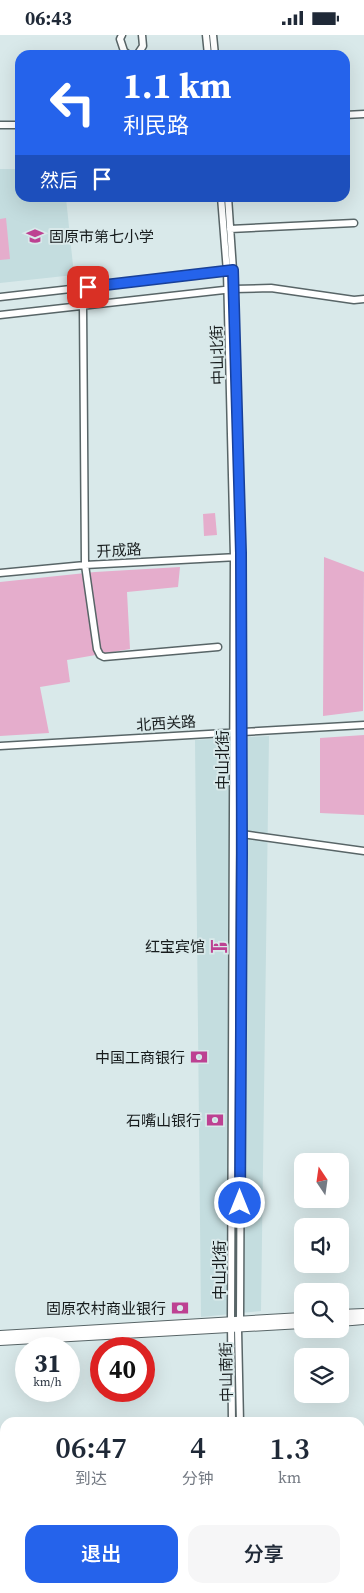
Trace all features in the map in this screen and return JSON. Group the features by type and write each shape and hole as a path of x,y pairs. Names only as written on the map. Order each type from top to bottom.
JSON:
{"main road":[{"path":"349,1314 364,1313"},
{"path":"0,1341 235,1325 294,1318"},
{"path":"349,1321 364,1320"},
{"path":"0,1335 294,1324"}],"street":[{"path":"122,35 120,39 124,50"},
{"path":"140,50 143,46 142,35"},
{"path":"206,35 208,50"},
{"path":"213,35 214,50"},
{"path":"350,115 364,114"},
{"path":"0,125 15,125"},
{"name":"中山北街","path":"222,202 230,271"},
{"name":"中山北街","path":"228,202 231,396 237,557 235,1325"},
{"path":"230,229 354,223"},
{"path":"0,297 230,271"},
{"path":"0,315 230,289 271,288 345,299 364,299"},
{"path":"83,306 84,565 97,649 100,655 104,657 218,647"},
{"name":"开成路","path":"0,573 84,565 237,557"},
{"name":"北西关路","path":"0,747 364,725"},
{"name":"中山北街","path":"235,1325 242,834 237,732"},
{"path":"242,834 364,851"},
{"name":"中山南街","path":"232,1417 235,1325"},
{"name":"中山南街","path":"235,1325 240,1417"}],"shaded area":[{"name":"固原市第七小学","path":"0,169 15,169 15,202 66,202 74,275 0,283"},
{"path":"6,218 10,259 0,260 0,219"},
{"path":"215,513 217,535 204,536 203,514"},
{"path":"324,557 364,572 363,711 323,716"},
{"path":"180,567 178,587 127,592 130,649 67,660 70,682 40,687 49,733 0,736 0,582 95,572"},
{"path":"364,735 364,815 320,813 320,738"},
{"path":"269,736 261,1311 201,1317 195,740"}],"place":[{"name":"固原市第七小学","path":"35,236"},
{"name":"红宝宾馆","path":"219,946"},
{"name":"中国工商银行","path":"199,1057"},
{"name":"石嘴山银行","path":"215,1120"},
{"name":"固原农村商业银行","path":"180,1308"}],"route":[{"path":"88,287 233,270 241,553 240,1203"}]}
